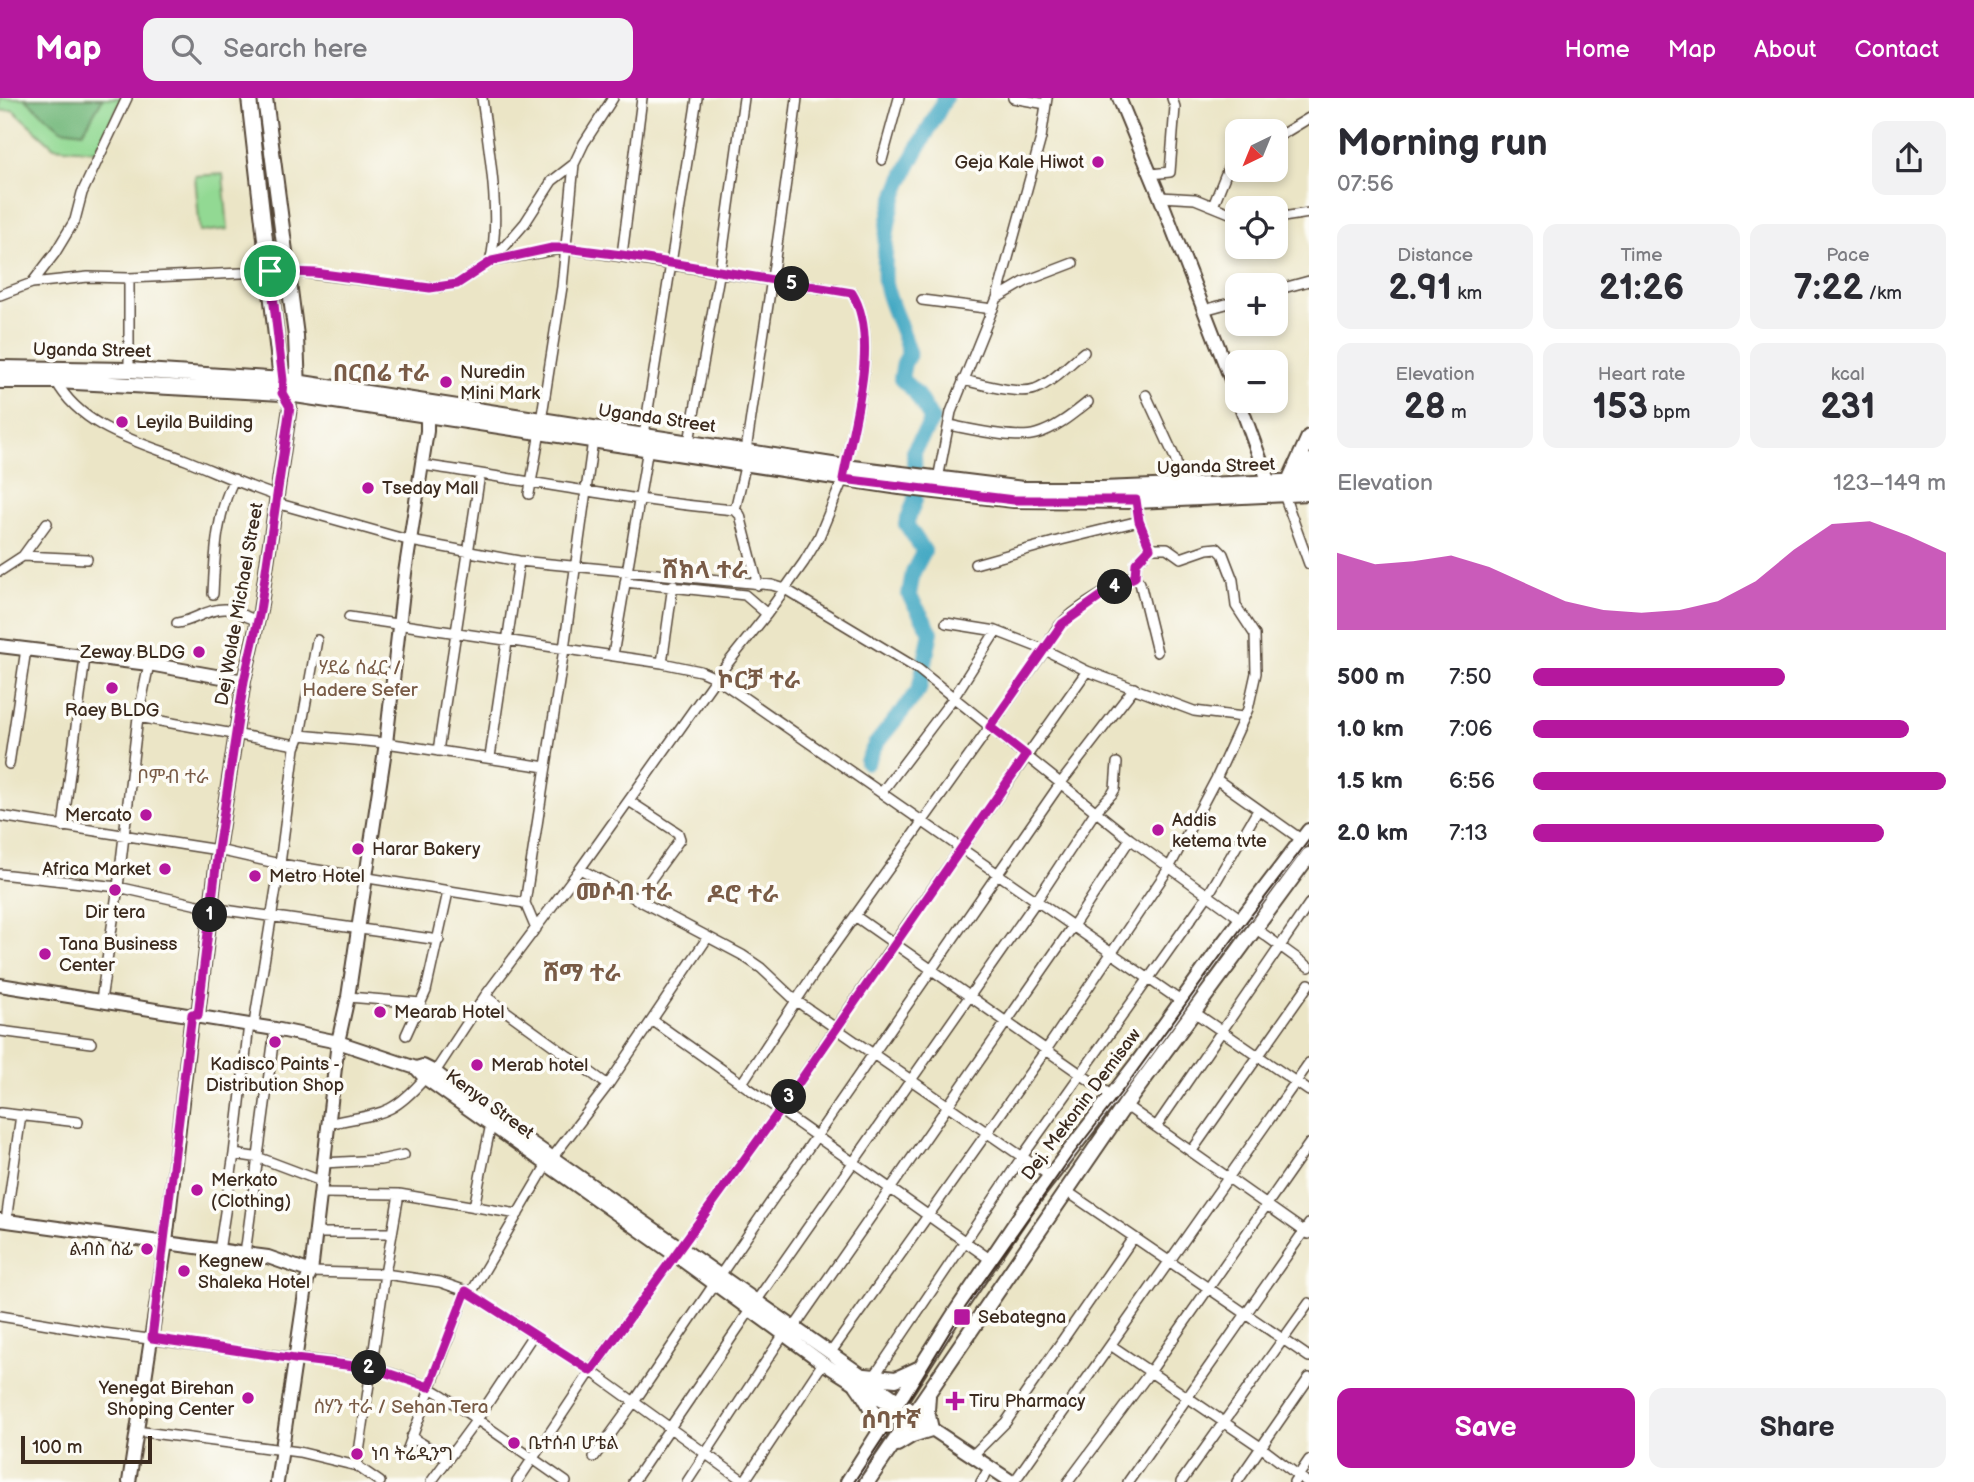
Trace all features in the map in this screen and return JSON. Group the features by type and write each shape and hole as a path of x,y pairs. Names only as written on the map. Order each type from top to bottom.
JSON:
{"main road":[{"path":"249,98 282,387"},
{"name":"Dej Wolde Michael Street","path":"265,98 296,336 295,395"},
{"path":"253,136 271,136"},
{"name":"Uganda Street","path":"0,368 129,370 282,387 295,395 428,410 901,481 1023,489 1269,483 1297,488"},
{"name":"Uganda Street","path":"0,381 282,387"},
{"name":"Uganda Street","path":"540,426 593,440 689,442 746,456"},
{"path":"1297,488 1309,437"},
{"path":"1297,488 1309,461"},
{"name":"Uganda Street","path":"931,482 1014,500 1136,500 1297,488"},
{"name":"Dej. Mekonin Demisaw","path":"867,1482 1065,1190 1118,1100 1182,1002 1305,836"},
{"name":"Dej. Mekonin Demisaw","path":"848,1482 990,1260 1050,1176 1194,1012 1309,855"},
{"path":"879,1435 865,1380 905,1377 921,1367"},
{"path":"890,1448 928,1427 928,1390"}],"street":[{"path":"33,283 55,254 75,220 87,182 127,98"},
{"path":"482,98 495,218 491,262"},
{"path":"529,494 566,248 574,164 613,98"},
{"path":"622,255 642,98"},
{"path":"613,655 697,98"},
{"path":"689,442 720,270 744,98"},
{"path":"735,510 746,456 770,281 786,193 797,98"},
{"path":"882,160 899,98"},
{"path":"931,482 963,380 997,298 1041,138 1046,101 1013,98"},
{"path":"1119,98 1225,365"},
{"path":"1151,174 1170,172 1175,107 1172,98"},
{"path":"1288,131 1309,118"},
{"path":"0,295 33,283 88,277 129,278 270,271 430,288 457,284 491,262 526,223 552,181 574,164"},
{"path":"1213,206 1225,176"},
{"path":"1160,197 1186,197 1225,211"},
{"path":"1288,217 1309,214"},
{"path":"328,1124 372,1117 391,1110 402,1102 425,1073 536,929 716,678 785,589 819,537 844,473 860,388 865,341 852,293 770,281 720,270 566,248 491,262"},
{"path":"997,298 1026,281 1073,263"},
{"path":"129,278 129,370"},
{"path":"1288,287 1309,281"},
{"path":"922,300 993,309"},
{"path":"1204,310 1225,304"},
{"path":"963,380 992,387 1032,390 1048,382 1084,352"},
{"path":"56,381 65,397 77,409 105,428 277,499 411,541 519,561 682,575 772,585 785,589 932,679 1095,812 1169,869 1241,919"},
{"name":"Dej Wolde Michael Street","path":"129,1482 166,1241 218,850 244,681 258,620 295,395"},
{"path":"1146,395 1175,458 1181,486"},
{"path":"949,425 978,431 1035,435 1052,427 1088,402"},
{"path":"277,1482 307,1280 311,1272 338,1042 348,997 386,743 428,410"},
{"path":"1243,413 1269,483"},
{"path":"536,929 525,903 565,649 593,440"},
{"path":"422,465 638,499 735,510 740,515 754,584 748,596"},
{"path":"438,751 480,474"},
{"path":"213,594 215,543 226,496 234,480"},
{"path":"1297,488 1309,564"},
{"path":"1136,500 1139,521 1150,548"},
{"path":"975,564 1139,521"},
{"path":"0,571 23,556 47,523"},
{"path":"22,1115 2,1221 166,1241 268,1257 311,1272 385,1275 440,1282 469,1292 591,1371 745,1482 827,1357 1046,1050 1169,869 1216,779 1248,709 1256,673 1255,635 1236,606 1233,580 1222,551 1217,548 1207,549 1181,558 1169,549 1150,548 1136,563 1135,577 1140,583 1157,652"},
{"path":"23,556 87,559"},
{"path":"490,757 519,561"},
{"path":"662,663 677,586 682,575"},
{"path":"742,1083 795,1000 1056,631 1068,618 1114,587 1135,577"},
{"path":"625,582 748,596 767,614"},
{"path":"177,623 212,610 228,609 258,620"},
{"path":"349,617 662,663 700,671 716,678 1182,1002"},
{"path":"946,623 996,631 1045,650 1087,671 1194,712 1244,717"},
{"path":"882,792 954,696 996,631"},
{"path":"219,1251 252,1024 317,640"},
{"path":"0,646 149,664 244,681"},
{"path":"9,764 26,649"},
{"path":"63,827 85,658"},
{"path":"101,1000 118,887 138,717 149,664"},
{"path":"517,1482 591,1371 780,1110 894,943 1087,671"},
{"path":"594,1457 1060,784 1134,688"},
{"path":"138,717 236,736 298,740 305,734 490,757 546,767"},
{"path":"633,1482 753,1305 1037,900 1095,812 1115,789 1117,763"},
{"path":"1216,779 1258,810 1305,836"},
{"path":"629,801 678,833 680,839 636,900"},
{"path":"865,1380 1208,895 1258,810"},
{"path":"0,819 123,834 218,850 280,864 525,903"},
{"path":"687,1482 789,1330 892,1190 1130,839"},
{"path":"580,869 761,968 795,1000 1050,1176"},
{"path":"0,874 118,887 211,908 439,940"},
{"path":"406,1035 421,1003 439,940 448,892"},
{"path":"1156,1127 1309,904"},
{"path":"855,916 1228,1180 1307,1230 1128,1482"},
{"path":"1255,928 1309,967"},
{"path":"407,1451 429,1387 469,1292 550,1161 608,1084 708,937"},
{"path":"1191,1152 1309,984"},
{"path":"0,985 275,1028 338,1042 425,1073 827,1357 865,1380 928,1427 1013,1482 1112,1346 1309,1063"},
{"path":"485,996 608,1084"},
{"path":"348,997 421,1003"},
{"path":"1194,1012 1309,1091"},
{"path":"652,1020 990,1260"},
{"path":"245,1254 260,1158 275,1028"},
{"path":"0,1031 91,1043"},
{"path":"0,1114 78,1122"},
{"path":"474,1207 492,1121"},
{"path":"1068,1482 1150,1372 1309,1144"},
{"path":"234,1154 260,1158 321,1187 399,1194 518,1214"},
{"path":"323,1163 380,1160 404,1155"},
{"path":"1065,1190 1309,1357"},
{"path":"357,1466 399,1194"},
{"path":"315,1233 392,1233"},
{"path":"972,1456 1006,1422 1133,1238"},
{"path":"1181,1482 1309,1303"},
{"path":"0,1316 103,1333 372,1368 429,1387 478,1418 566,1482"},
{"path":"431,1482 478,1418 533,1335"},
{"path":"1112,1346 1262,1448 1296,1479 1307,1482"},
{"path":"1237,1482 1309,1378"},
{"path":"136,1431 299,1452 357,1466 380,1482"},
{"path":"411,1437 448,1460"},
{"path":"1296,1479 1309,1460"},
{"path":"981,1482 990,1467"}],"green space":[{"path":"0,98 122,98 96,151 54,147 13,110 0,111"},
{"path":"24,98 103,98 83,132 61,129"},
{"path":"223,174 228,229 200,232 195,176"}],"waterway":[{"path":"867,762 875,745 919,690 931,632 909,595 913,572 924,551 906,524 915,500 914,450 932,420 915,392 901,379 909,354 887,292 885,270 886,233 897,192 945,98"}],"tram line":[{"path":"854,1482 960,1315 1071,1157 1309,840"}],"place":[{"name":"Geja Kale Hiwot","path":"1098,162"},
{"name":"Nuredin Mini Mark","path":"446,382"},
{"name":"Leyila Building","path":"122,422"},
{"name":"Tseday Mall","path":"368,488"},
{"name":"Zeway BLDG","path":"199,652"},
{"name":"Raey BLDG","path":"112,688"},
{"name":"Mercato","path":"146,815"},
{"name":"Addis ketema tvte","path":"1158,830"},
{"name":"Harar Bakery","path":"358,849"},
{"name":"Africa Market","path":"165,869"},
{"name":"Metro Hotel","path":"255,876"},
{"name":"Dir tera","path":"115,890"},
{"name":"Tana Business Center","path":"45,954"},
{"name":"Mearab Hotel","path":"380,1012"},
{"name":"Kadisco Paints - Distribution Shop","path":"275,1042"},
{"name":"Merab hotel","path":"477,1065"},
{"name":"Merkato (Clothing)","path":"197,1190"},
{"name":"ልብስ ሰፊ","path":"147,1249"},
{"name":"Kegnew Shaleka Hotel","path":"184,1271"},
{"name":"Sebategna","path":"962,1317"},
{"name":"Yenegat Birehan Shoping Center","path":"248,1398"},
{"name":"Tiru Pharmacy","path":"955,1401"},
{"name":"ቤተሰብ ሆቴል","path":"514,1443"},
{"name":"ነባ ትሬዲንግ","path":"357,1454"}],"district":[{"name":"በርበሬ ተራ","path":"381,373"},
{"name":"ሸክላ ተራ","path":"705,570"},
{"name":"ሃደሬ ሰፈር / Hadere Sefer","path":"360,678"},
{"name":"ኮርቻ ተራ","path":"759,680"},
{"name":"ቦምብ ተራ","path":"173,776"},
{"name":"መሶብ ተራ","path":"624,892"},
{"name":"ዶሮ ተራ","path":"743,894"},
{"name":"ሸማ ተራ","path":"582,973"},
{"name":"ሰሃን ተራ / Sehan Tera","path":"401,1406"},
{"name":"ሰባተኛ","path":"891,1420"}],"route":[{"path":"552,248 566,248 847,291 852,293 856,300 865,341 860,388 843,479 1014,500 1136,500 1139,521 1150,548 1136,563 1135,577 1130,577 1114,587 1062,624 990,727 1026,755 780,1110 591,1371 466,1291 429,1387 372,1368 152,1338 192,1014 198,1015 218,850 244,681 260,611 290,407 282,393 283,380 270,271 315,273 408,286 445,287 457,284 492,261 552,248"}]}
